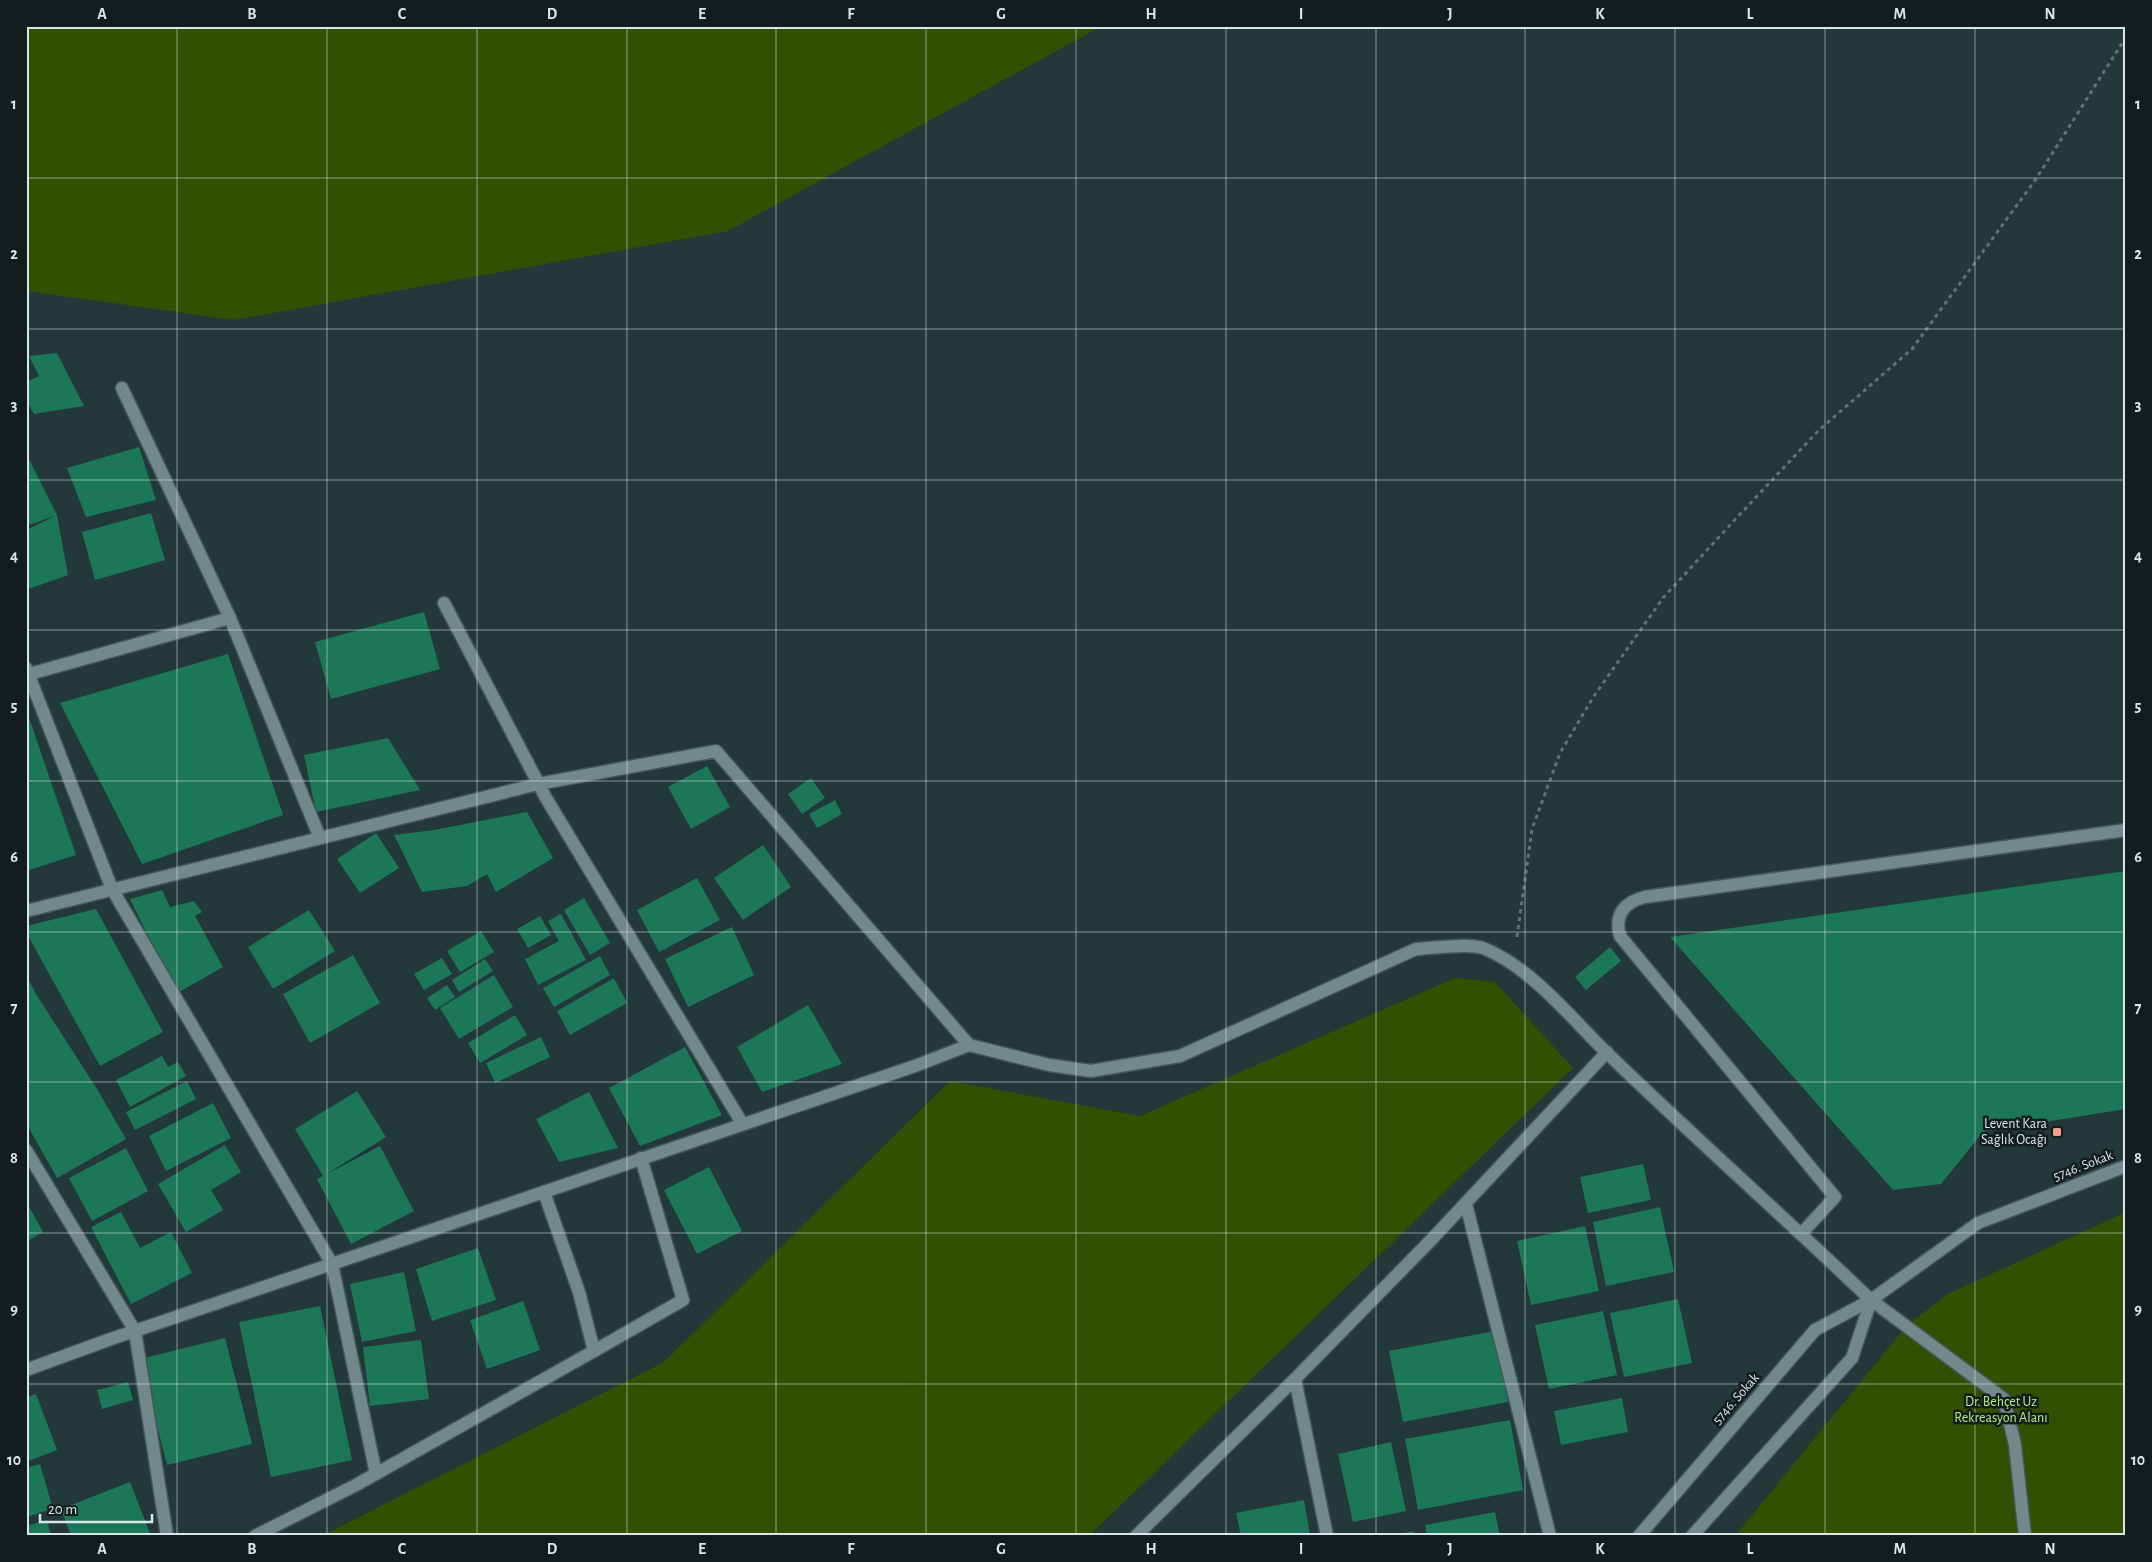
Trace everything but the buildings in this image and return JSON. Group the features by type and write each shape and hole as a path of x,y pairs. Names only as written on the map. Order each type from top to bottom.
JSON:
{"street":[{"path":"122,388 230,618 320,838"},
{"path":"444,603 538,784 742,1123"},
{"path":"230,618 27,672 112,889 332,1264 376,1474"},
{"path":"26,911 538,784 716,751 969,1045 1049,1065 1091,1071 1180,1056 1416,949 1482,948 1513,965 1547,993 1607,1052 1871,1300 2004,1399 2015,1445 2025,1536"},
{"path":"1801,1234 1835,1197 1620,936 1618,921 1625,907 1634,900 1645,897 2126,830"},
{"path":"26,1370 742,1123 915,1066 969,1045"},
{"path":"1136,1536 1295,1379 1466,1204 1607,1052"},
{"path":"26,1150 135,1331 167,1536"},
{"path":"255,1536 376,1474 683,1300 641,1158"},
{"name":"5746. Sokak","path":"1639,1536 1815,1330 1871,1300 1978,1223 2126,1166"},
{"path":"544,1192 579,1292 594,1350"},
{"path":"1466,1204 1550,1536"},
{"path":"1692,1536 1852,1358 1871,1300"},
{"path":"1295,1379 1327,1536"}],"path":[{"path":"1513,965 1532,830 1560,753 1594,696 1663,598 1818,431 1912,349 2036,179 2126,37"}],"green space":[{"path":"26,26 1102,26 728,231 234,320 26,291"},
{"path":"1455,978 1495,982 1573,1068 1089,1536 322,1536 664,1362 950,1081 1140,1116"},
{"name":"Dr. Behçet Uz Rekreasyon Alanı","path":"2126,1212 2126,1536 1735,1536 1907,1325 1948,1294"}],"place":[{"name":"Levent Kara Sağlık Ocağı","path":"2057,1132"}]}
